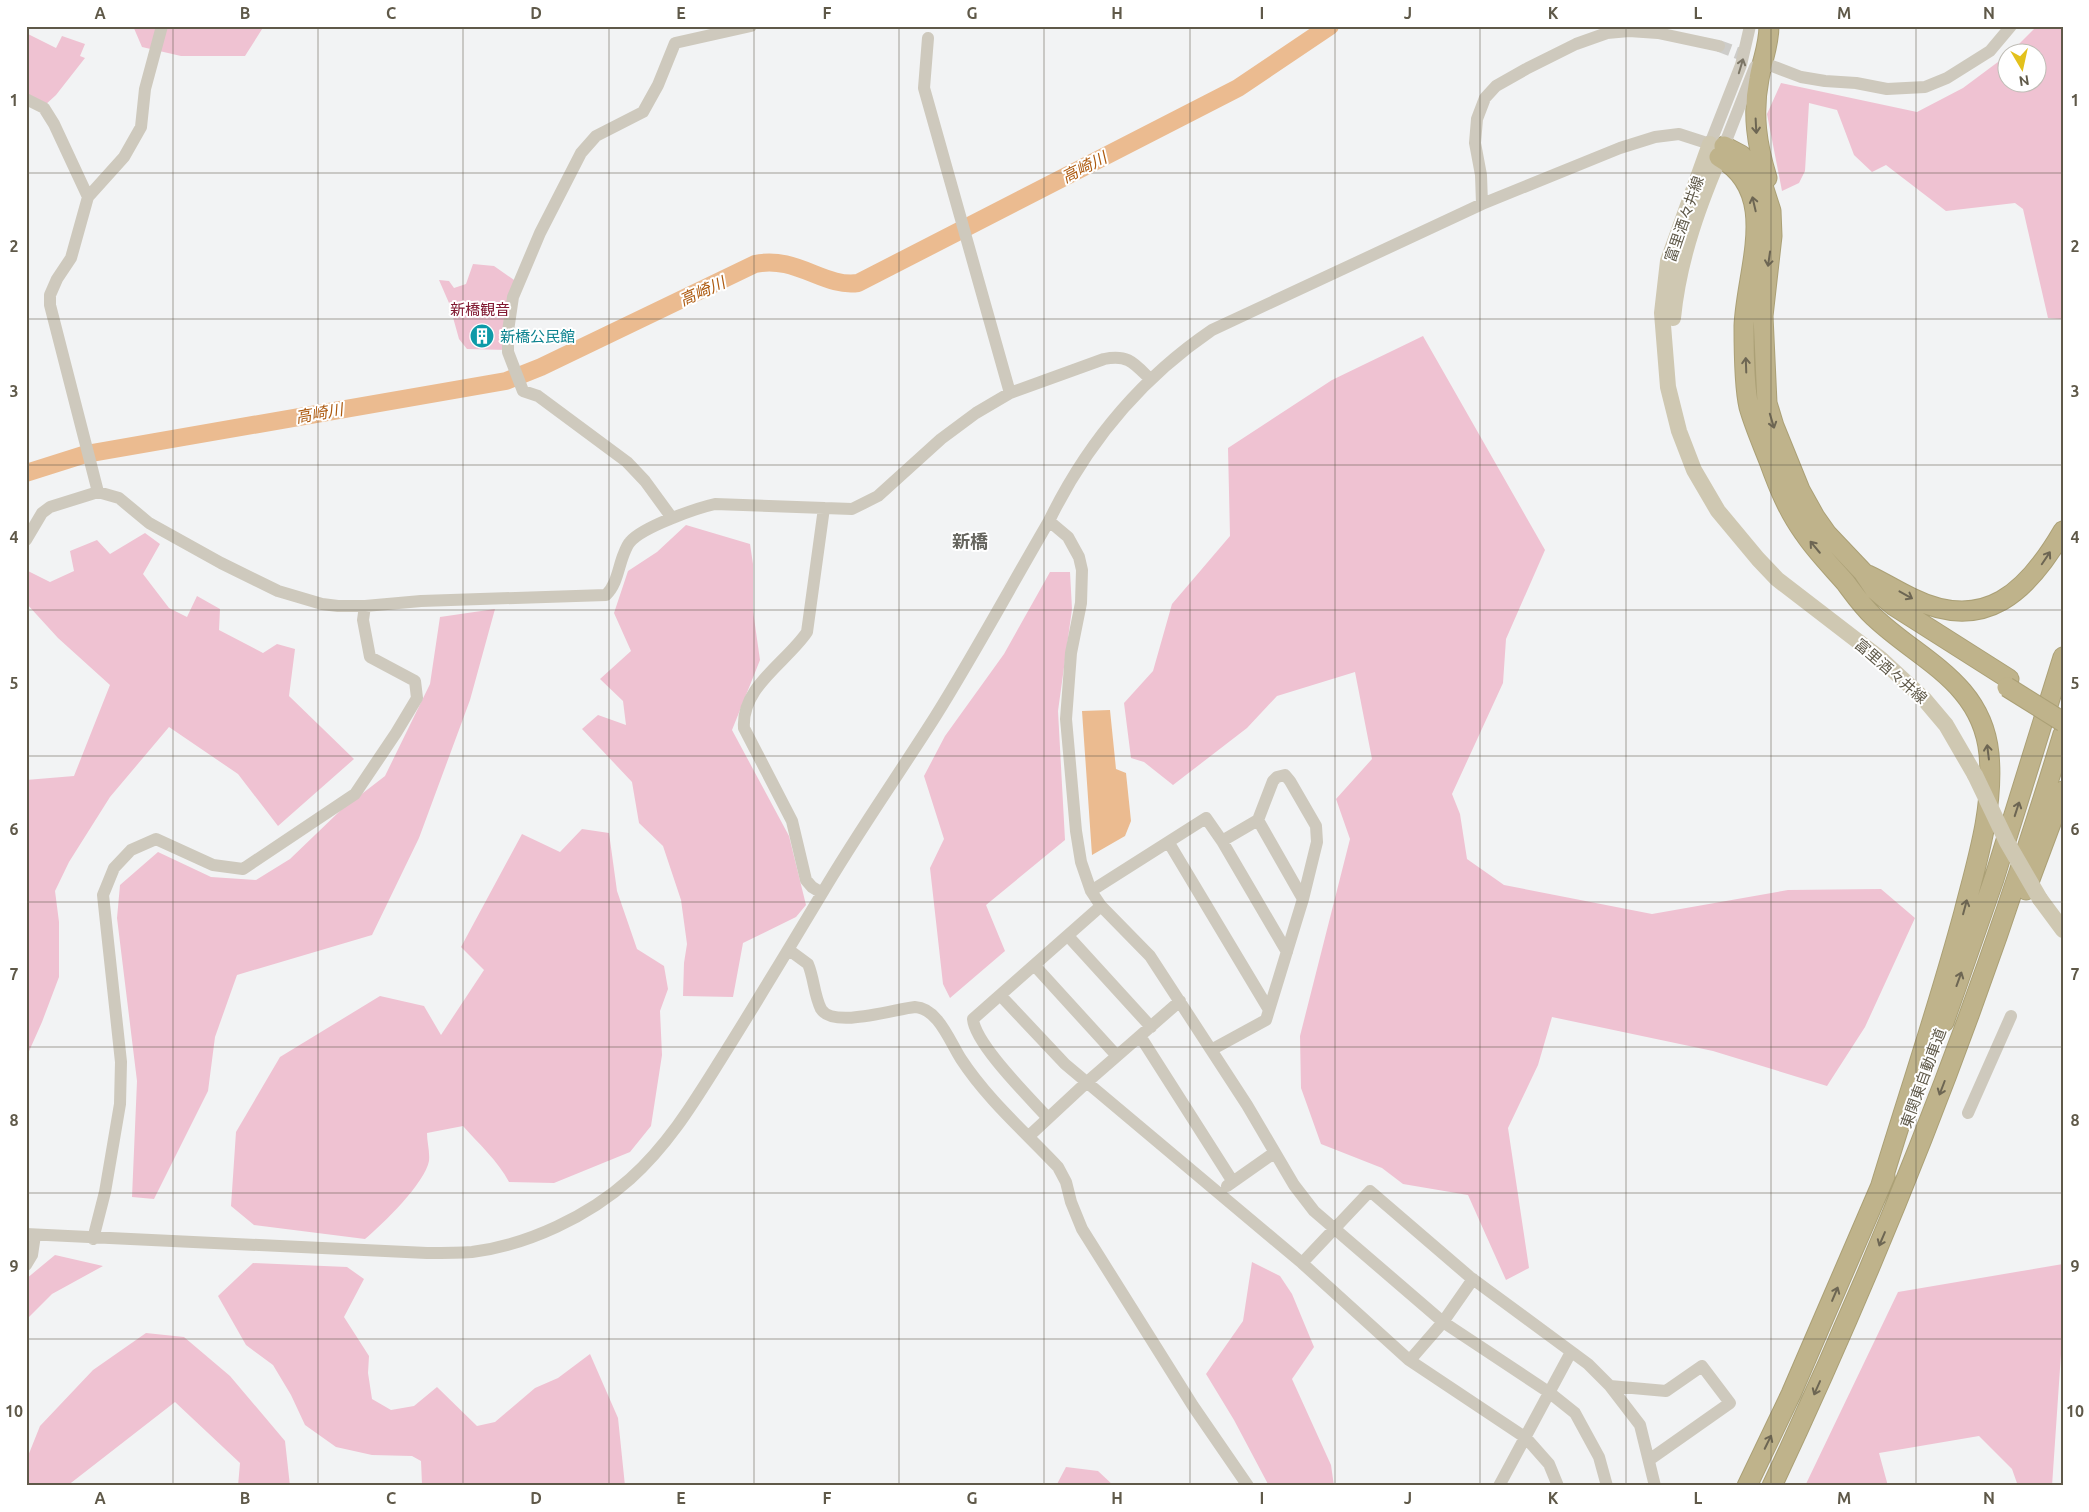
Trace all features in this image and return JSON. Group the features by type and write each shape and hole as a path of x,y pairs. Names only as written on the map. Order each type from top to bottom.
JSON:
{"highway":[{"path":"1767,26 1766,52 1756,98 1755,124 1759,153 1772,200 1772,236 1763,316 1767,403 1785,455 1800,490 1815,517 1827,534 1863,572 1875,590 1894,606 2063,722"},
{"path":"1718,149 1741,155 1755,170 1763,186 1771,211"},
{"path":"1718,149 1741,174 1754,200 1757,231 1747,291 1744,327 1748,404 1769,462 1795,520 1805,536 1875,618 1933,662 1966,696 1978,716 1989,753 1989,788 1985,827 1975,870 1952,956 1880,1188"},
{"path":"1863,572 1912,598 1932,606 1956,610 1986,608 2013,594 2027,582 2040,567 2063,531"},
{"path":"1846,584 1871,599 1900,624 2063,714"},
{"name":"東関東自動車道","path":"1747,1486 1791,1394 1880,1188 1923,1080 1994,879 2063,657"},
{"name":"東関東自動車道","path":"1772,1486 1816,1392 1901,1194 1960,1043 2015,886 2063,734"},
{"path":"1960,1043 1999,960 2063,791"}],"main road":[{"name":"富里酒々井線","path":"1718,149 1684,251 1672,329 1677,382 1688,432 1703,475 1726,521 1777,579 1881,659 1913,687 1946,725 1975,775 2007,842 2040,899 2063,930"}],"street":[{"path":"98,492 50,305 50,295 71,258 88,197 124,157 140,127 145,89 162,26"},
{"path":"672,518 645,481 627,462 538,396 523,391 508,352 510,315 513,297 540,233 581,153 596,136 643,112 658,85 675,43 751,26"},
{"path":"1718,149 1750,26"},
{"path":"1718,149 1754,72 1767,26"},
{"path":"1772,66 1801,77 1856,83 1887,89 1925,86 1947,78 1990,51 2011,26"},
{"path":"1482,204 1481,175 1475,143 1477,119 1485,98 1496,86 1551,56 1607,33 1629,31 1658,33 1719,46"},
{"path":"928,38 924,88 1010,393"},
{"path":"26,99 44,108 54,124 88,197"},
{"path":"26,1265 32,1255 31,1234 92,1239 446,1253 473,1252 497,1246 545,1231 578,1216 628,1181 656,1154 680,1125 789,950 822,893 936,715 1049,521 1082,459 1150,379 1185,348 1212,330 1482,204 1620,148 1655,137 1679,134 1718,149"},
{"path":"26,540 42,513 50,507 98,492 119,498 149,523 221,563 278,591 322,604 365,606 421,601 606,595 612,590 623,555 630,541 672,518 716,504 852,509 878,496 948,434 976,412 1010,393 1112,357 1126,358 1150,379"},
{"path":"822,893 812,887 806,880 792,821 744,728 743,715 762,679 797,646 807,632 824,508"},
{"path":"1049,521 1068,537 1079,557 1082,570 1081,603 1071,653 1066,718 1081,862 1091,891 1101,906 1150,956 1211,1050 1274,1153 1314,1211 1443,1322 1550,1393 1575,1413 1599,1457 1607,1486"},
{"path":"92,1239 105,1192 120,1104 121,1062 103,895 114,868 131,850 156,839 213,865 243,869 355,794 417,698 415,681 370,657 363,620 365,606"},
{"path":"1211,1050 1266,1020 1303,899 1317,842 1316,826 1290,780 1285,775 1277,777 1273,781 1258,820 1222,841"},
{"path":"1091,891 1206,818 1222,841 1287,952"},
{"path":"1258,820 1303,899"},
{"path":"1169,843 1269,1010"},
{"path":"1048,1118 994,1057 974,1028 973,1019 1101,906"},
{"path":"1068,936 1151,1027"},
{"path":"789,950 808,964 818,1000 823,1012 829,1016 857,1017 915,1007 927,1010 937,1020 974,1077 1063,1174 1070,1202 1082,1229 1193,1406 1248,1486"},
{"path":"1035,966 1117,1056"},
{"path":"1000,995 1065,1064 1086,1083 1302,1263 1410,1360 1526,1438 1549,1464 1558,1486"},
{"path":"1029,1136 1086,1083 1180,1002"},
{"path":"1968,1113 2011,1016"},
{"path":"1140,1036 1233,1182"},
{"path":"1218,1192 1274,1153"},
{"path":"1302,1263 1370,1191 1473,1279 1588,1364 1610,1386 1640,1425 1655,1486"},
{"path":"1410,1360 1443,1322 1473,1279"},
{"path":"1499,1486 1571,1352"},
{"path":"1610,1386 1666,1392 1702,1366 1730,1403 1649,1460"}],"green space":[{"path":"133,26 264,26 245,56 181,56 142,47"},
{"path":"2037,26 2063,26 2063,319 2048,318 2023,209 2015,203 1946,211 1886,165 1872,172 1854,155 1837,110 1809,103 1805,171 1799,183 1782,191 1767,114 1781,83 1917,112 1963,88 1996,63 1996,92 2046,92 2046,42 2021,42"},
{"path":"26,33 56,48 62,36 85,44 80,56 85,58 56,95 44,106 26,97"},
{"name":"新橋観音","path":"473,264 494,266 517,282 507,350 467,349 459,339 449,303 439,280 449,281 454,288 466,284"},
{"path":"1423,336 1545,550 1506,639 1503,683 1452,794 1460,814 1467,859 1504,885 1652,914 1788,890 1881,889 1915,918 1865,1027 1827,1086 1713,1051 1552,1017 1538,1065 1508,1128 1529,1268 1506,1280 1468,1195 1403,1184 1382,1168 1321,1144 1301,1088 1300,1036 1350,839 1336,799 1372,759 1355,672 1277,696 1247,728 1173,785 1144,762 1131,758 1124,703 1153,671 1172,604 1230,536 1228,448 1332,380"},
{"path":"686,525 750,544 753,564 753,611 760,660 732,730 789,836 806,905 796,917 743,943 733,997 683,996 684,963 687,944 681,900 663,846 639,823 632,782 582,729 598,715 626,725 623,701 600,679 631,651 614,613 628,571 657,552"},
{"path":"145,533 160,544 143,574 169,608 187,617 197,596 220,609 219,630 263,653 277,644 295,649 289,696 354,759 278,826 238,774 169,727 110,797 69,862 55,891 59,922 59,977 26,1058 26,780 74,776 110,685 58,638 26,603 26,570 50,582 74,571 70,551 97,540 110,554"},
{"path":"1050,572 1070,572 1072,609 1058,711 1065,840 986,905 1005,951 950,998 943,984 930,868 944,839 924,776 945,736 1004,654"},
{"path":"495,609 470,700 419,838 372,935 237,975 215,1037 208,1091 154,1199 132,1197 137,1081 117,918 120,885 158,852 211,877 256,880 290,859 341,810 385,776 430,684 440,617"},
{"path":"582,829 609,833 617,891 637,949 664,966 668,989 660,1011 662,1055 651,1126 630,1152 554,1183 509,1182 494,1160 463,1126 427,1133 429,1161 426,1170 412,1191 392,1214 365,1239 254,1225 231,1206 236,1132 280,1057 380,996 424,1006 441,1035 484,970 461,947 522,834 560,852"},
{"path":"55,1255 103,1266 52,1294 26,1320 26,1279"},
{"path":"1252,1262 1280,1276 1292,1294 1314,1347 1292,1379 1331,1465 1334,1486 1269,1486 1234,1420 1206,1374 1243,1321"},
{"path":"253,1263 347,1267 364,1279 344,1317 369,1356 368,1373 372,1399 391,1410 414,1406 437,1387 477,1426 495,1422 535,1388 558,1378 590,1354 618,1418 625,1486 420,1486 422,1484 421,1461 412,1456 372,1455 336,1447 305,1425 291,1395 273,1365 246,1345 218,1296"},
{"path":"2063,1264 2063,1352 2061,1354 2052,1486 2018,1486 2012,1469 1979,1436 1879,1453 1888,1486 1805,1486 1898,1292"},
{"path":"146,1333 184,1337 230,1376 285,1441 290,1486 238,1486 240,1463 175,1402 67,1486 26,1486 26,1461 40,1426 93,1370"},
{"path":"1066,1467 1098,1471 1114,1486 1056,1486"}],"shaded area":[{"path":"1110,710 1116,769 1126,773 1131,821 1125,836 1092,855 1082,711"}],"waterway":[{"name":"高崎川","path":"26,473 86,454 506,381 541,367 755,264 770,262 784,264 833,281 858,283 1238,88 1330,26"}],"tunnel":[{"path":"1719,46 1770,65"}],"place":[{"name":"新橋公民館","path":"482,336"}],"district":[{"name":"新橋","path":"970,541"}]}
